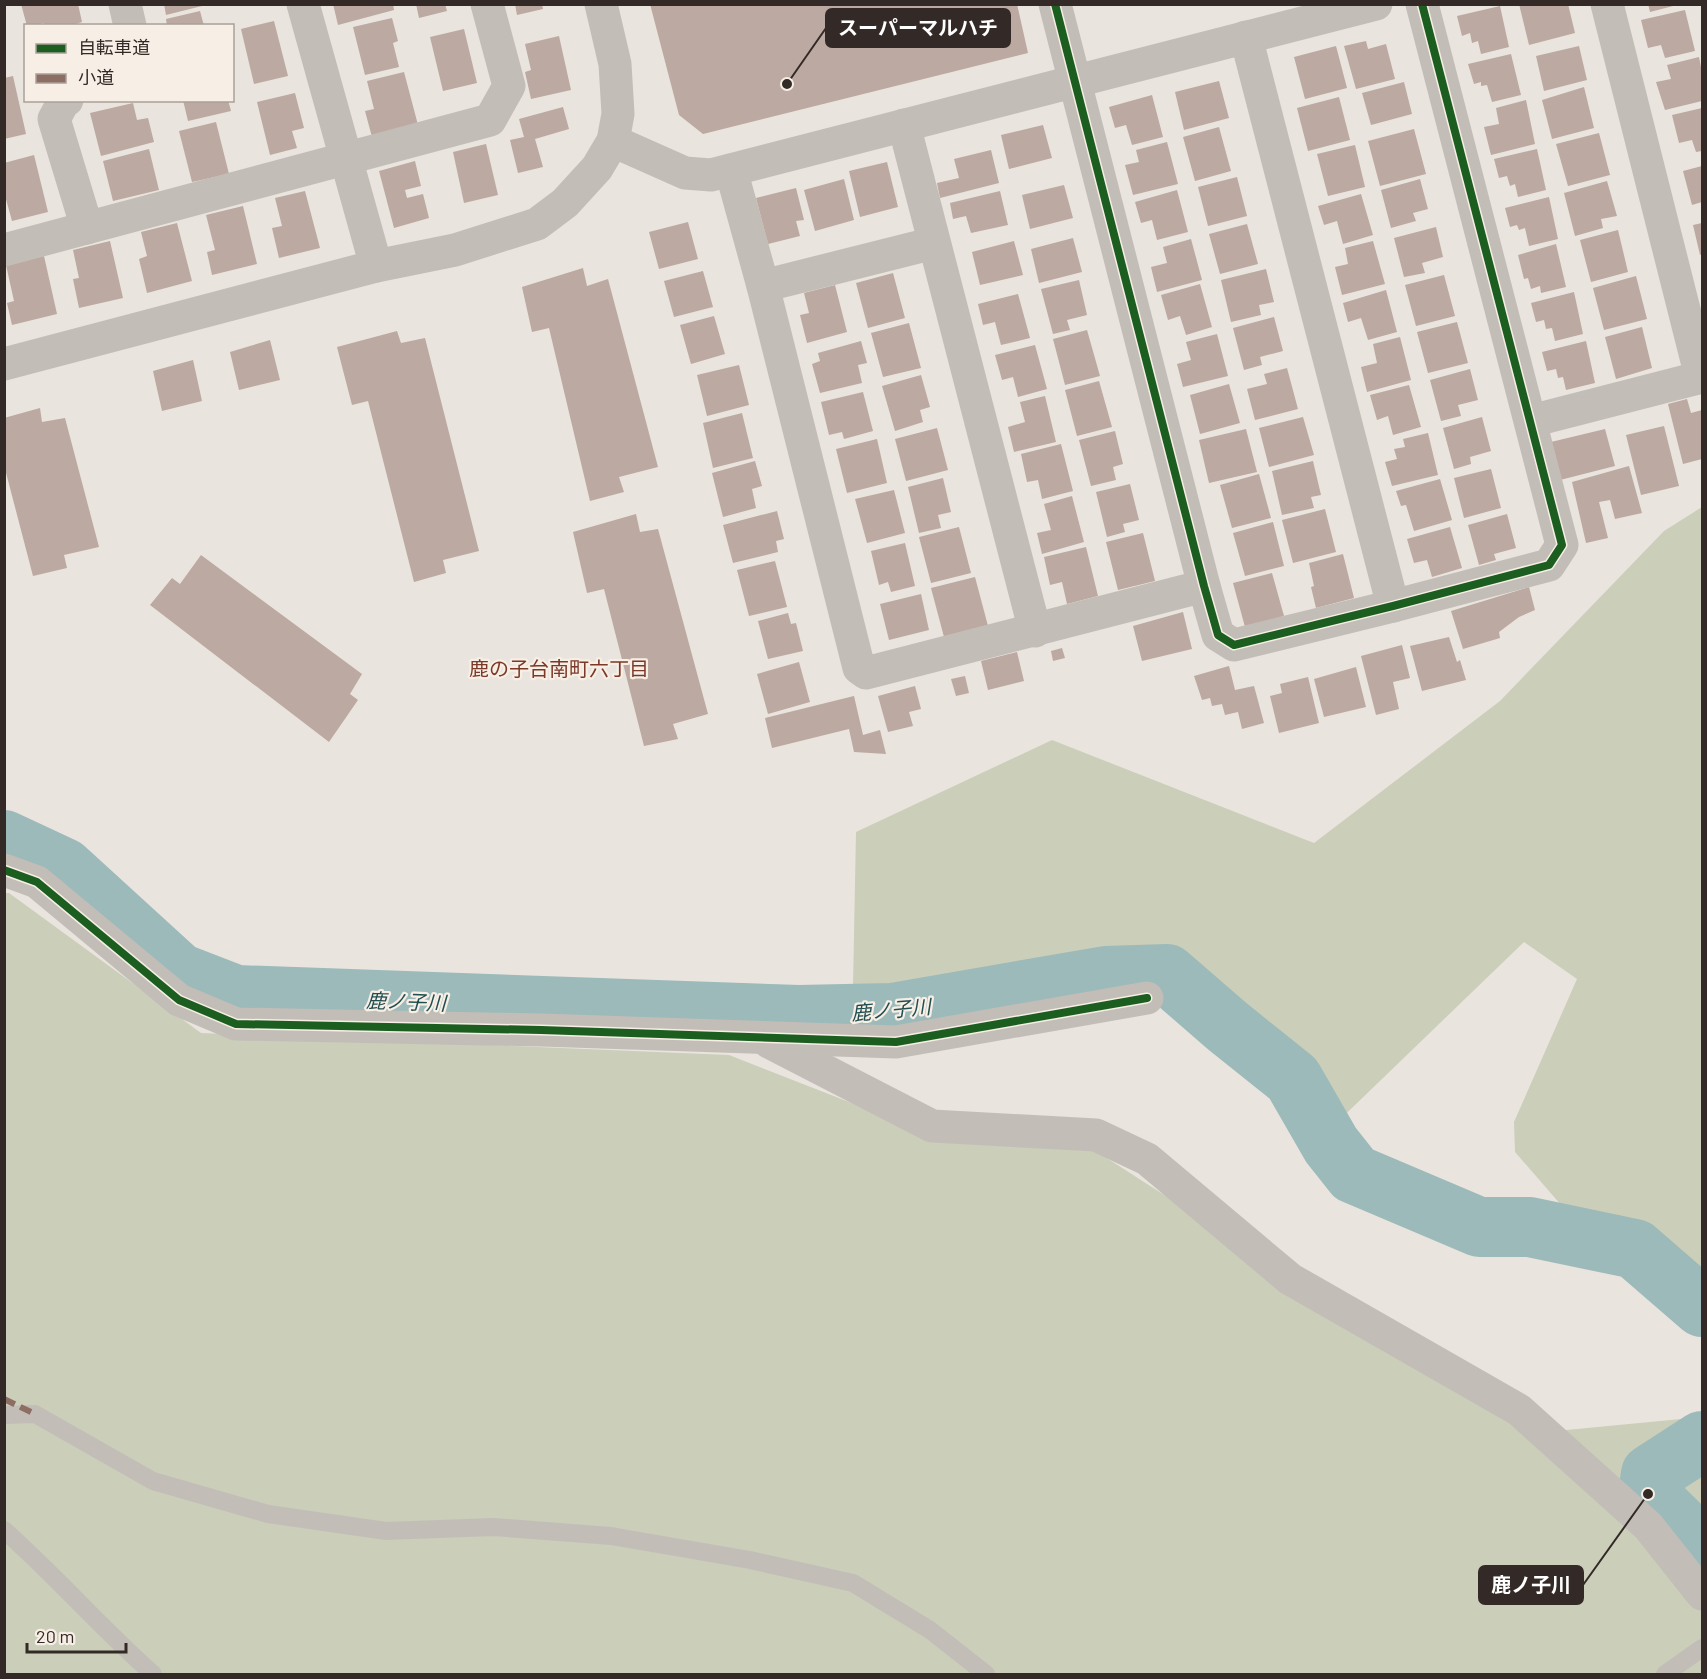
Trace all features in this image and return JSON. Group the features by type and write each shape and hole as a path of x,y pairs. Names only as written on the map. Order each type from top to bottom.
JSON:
{"street":[{"path":"125,4 130,24"},
{"path":"303,4 376,266"},
{"path":"4,250 490,120 509,86 487,4"},
{"path":"4,364 376,266 455,250 537,224 566,202 597,168 613,141 618,114 615,64 601,4"},
{"path":"1055,4 1204,586 1218,635 1234,645 1549,565 1562,545 1422,4"},
{"path":"613,141 685,173 711,175 1376,4"},
{"path":"1531,421 1702,377 1607,4"},
{"path":"1246,37 1393,606"},
{"path":"63,102 54,119 87,228"},
{"path":"904,125 1035,631"},
{"path":"731,170 859,668 866,673 1204,586"},
{"path":"762,286 934,243"},
{"path":"4,870 37,882 179,1000 236,1024 540,1030 896,1042 1147,998"},
{"path":"762,1039 932,1126 1096,1135 1147,1159 1290,1279 1520,1410 1648,1526 1702,1594"}],"lane":[{"path":"4,1415 35,1414 153,1481 268,1514 386,1531 494,1527 611,1536 750,1560 854,1583 930,1630 986,1674"},
{"path":"4,1530 31,1554 118,1643 153,1674"},
{"path":"1665,1674 1702,1648"}],"green space":[{"path":"1702,507 1702,1286 1568,1213 1515,1152 1514,1122 1577,979 1524,942 1326,1133 1143,967 853,986 856,832 1052,740 1314,843 1500,701 1664,531"},
{"path":"4,893 9,893 201,1033 729,1055 949,1141 1088,1146 1535,1433 1702,1417 1702,1674 5,1674"}],"building":[{"path":"21,4 78,4 82,22 76,24 26,24"},
{"path":"164,4 206,4 206,5 166,15"},
{"path":"333,4 393,4 394,10 338,25"},
{"path":"416,4 445,4 447,11 419,18"},
{"path":"515,4 542,4 543,9 517,15"},
{"path":"650,4 1017,4 1028,53 703,134 679,115"},
{"path":"1519,4 1568,4 1575,33 1529,45"},
{"path":"1648,4 1677,4 1677,5 1650,12"},
{"path":"1500,6 1509,47 1481,54 1478,41 1472,43 1470,33 1462,36 1457,16"},
{"path":"1685,10 1695,51 1665,58 1661,45 1648,48 1641,20"},
{"path":"200,11 203,24 167,24 166,19"},
{"path":"392,18 398,41 393,43 399,67 365,75 353,27"},
{"path":"274,21 288,76 254,84 241,29"},
{"path":"464,29 477,83 443,91 430,37"},
{"path":"559,36 571,90 531,99 525,72 531,70 525,44"},
{"path":"1366,41 1368,49 1386,44 1395,79 1356,89 1344,46"},
{"path":"1336,46 1347,88 1305,99 1294,57"},
{"path":"1579,46 1587,80 1544,91 1536,56"},
{"path":"1511,54 1521,95 1492,102 1487,85 1481,86 1481,82 1474,84 1468,64"},
{"path":"1699,57 1702,72 1702,101 1665,110 1656,82 1671,79 1667,65"},
{"path":"404,72 418,125 372,137 365,111 374,109 367,81"},
{"path":"13,76 26,134 4,139 4,78"},
{"path":"1219,81 1229,118 1184,130 1175,92"},
{"path":"1404,82 1412,114 1371,125 1362,93"},
{"path":"1584,87 1594,128 1552,139 1542,100"},
{"path":"295,93 304,128 292,131 297,148 270,155 257,102"},
{"path":"1152,95 1163,137 1132,145 1126,125 1115,128 1109,107"},
{"path":"1339,97 1350,140 1308,151 1297,108"},
{"path":"1526,100 1535,144 1491,155 1484,127 1499,124 1496,108"},
{"path":"183,102 229,102 231,111 188,121"},
{"path":"133,103 137,120 148,118 154,142 101,156 90,113"},
{"path":"563,107 569,129 535,139 543,167 518,173 510,140 524,137 519,119"},
{"path":"1702,108 1702,151 1696,152 1692,140 1679,143 1672,115"},
{"path":"216,122 229,174 192,182 179,131"},
{"path":"1043,125 1052,158 1009,169 1001,135"},
{"path":"1219,127 1231,171 1195,181 1183,137"},
{"path":"1414,129 1426,174 1380,186 1368,141"},
{"path":"1599,133 1610,175 1568,186 1556,144"},
{"path":"1167,142 1178,184 1133,195 1125,165 1139,162 1136,150"},
{"path":"486,144 498,195 464,203 453,152"},
{"path":"1355,145 1365,187 1328,196 1317,154"},
{"path":"149,149 159,190 113,201 103,161"},
{"path":"1537,149 1546,190 1518,197 1515,184 1510,186 1507,176 1499,178 1494,159"},
{"path":"991,150 999,183 940,198 937,183 959,178 954,159"},
{"path":"34,155 48,212 12,221 4,192 4,163"},
{"path":"415,161 421,186 405,190 407,198 423,194 429,218 394,228 379,171"},
{"path":"887,162 898,207 860,217 849,171"},
{"path":"1702,166 1702,202 1692,205 1683,171"},
{"path":"1237,177 1247,216 1208,226 1198,187"},
{"path":"844,179 854,220 815,231 804,190"},
{"path":"1420,179 1428,209 1413,213 1416,221 1391,228 1381,190"},
{"path":"1607,181 1617,216 1601,219 1603,228 1575,236 1564,193"},
{"path":"1064,185 1073,218 1030,229 1022,195"},
{"path":"796,188 804,220 796,221 800,236 768,244 756,198"},
{"path":"1177,190 1188,232 1157,240 1152,220 1141,223 1135,202"},
{"path":"305,191 320,248 279,258 272,228 282,226 275,198"},
{"path":"1000,191 1008,225 971,233 966,216 953,219 950,203"},
{"path":"1361,194 1373,235 1343,244 1337,221 1324,225 1318,206"},
{"path":"1549,197 1558,239 1529,246 1525,228 1519,230 1517,225 1510,227 1505,208"},
{"path":"243,206 257,264 212,275 207,252 215,250 206,215"},
{"path":"688,222 698,259 659,269 649,232"},
{"path":"177,223 192,281 147,293 139,259 147,256 141,232"},
{"path":"1702,223 1702,254 1700,255 1693,225"},
{"path":"1247,224 1258,264 1220,274 1209,234"},
{"path":"1436,227 1443,257 1422,263 1425,273 1404,277 1394,238"},
{"path":"1618,230 1628,272 1591,282 1580,240"},
{"path":"1073,238 1082,272 1039,283 1031,249"},
{"path":"1191,239 1202,280 1157,292 1151,267 1167,263 1163,247"},
{"path":"110,241 123,298 79,308 73,279 79,278 73,250"},
{"path":"1014,241 1023,275 980,285 972,252"},
{"path":"1373,241 1385,284 1342,295 1335,267 1348,264 1345,248"},
{"path":"1556,244 1566,287 1541,293 1540,286 1531,289 1528,278 1524,279 1518,255"},
{"path":"44,256 57,314 12,325 7,303 14,301 6,265"},
{"path":"583,268 587,286 608,279 658,467 619,477 624,492 590,501 549,328 532,332 522,287"},
{"path":"1266,269 1274,302 1259,305 1261,315 1231,322 1221,280"},
{"path":"703,271 713,307 674,317 664,281"},
{"path":"893,273 905,318 868,328 856,283"},
{"path":"1444,275 1455,316 1416,326 1405,285"},
{"path":"1636,276 1647,319 1604,330 1593,288"},
{"path":"1079,280 1087,315 1067,320 1070,330 1053,334 1041,289"},
{"path":"1200,284 1212,327 1186,335 1180,316 1168,320 1161,295"},
{"path":"835,285 847,332 807,343 800,315 809,313 804,293"},
{"path":"1386,290 1397,332 1368,340 1361,318 1348,322 1343,303"},
{"path":"1574,292 1583,334 1555,341 1552,328 1546,329 1544,320 1536,322 1531,303"},
{"path":"1018,294 1030,338 1001,345 995,322 983,325 978,304"},
{"path":"714,316 725,354 691,364 680,325"},
{"path":"1274,317 1283,351 1260,357 1262,365 1244,370 1233,328"},
{"path":"1457,322 1468,363 1428,373 1417,332"},
{"path":"909,323 921,368 883,377 871,333"},
{"path":"1642,327 1652,368 1616,379 1605,337"},
{"path":"1087,330 1100,376 1065,385 1053,339"},
{"path":"397,331 401,343 425,338 479,551 443,560 446,573 414,582 368,401 352,405 337,347"},
{"path":"1217,334 1228,376 1183,387 1177,364 1191,360 1186,342"},
{"path":"1400,337 1411,380 1367,392 1361,367 1377,363 1373,344"},
{"path":"270,340 280,380 239,390 230,352"},
{"path":"861,341 867,363 858,365 862,383 820,393 812,364 820,361 818,353"},
{"path":"1586,341 1595,383 1566,390 1563,377 1558,378 1556,369 1547,371 1542,352"},
{"path":"1035,345 1047,389 1018,397 1013,377 1002,380 995,355"},
{"path":"193,360 202,401 162,411 153,371"},
{"path":"739,365 749,405 707,416 697,375"},
{"path":"1287,368 1298,409 1255,420 1247,389 1267,384 1264,374"},
{"path":"1470,369 1478,400 1458,405 1461,416 1441,421 1430,380"},
{"path":"921,375 930,407 920,410 923,422 895,431 882,386"},
{"path":"1099,381 1112,427 1077,436 1065,390"},
{"path":"1229,384 1240,423 1200,434 1190,395"},
{"path":"1409,385 1421,427 1393,435 1388,416 1377,420 1370,395"},
{"path":"863,392 873,431 844,439 842,432 829,435 821,402"},
{"path":"1045,396 1056,442 1014,452 1008,427 1025,422 1020,402"},
{"path":"1687,399 1691,413 1702,410 1702,459 1683,464 1668,404"},
{"path":"40,408 42,422 65,418 99,547 64,555 67,568 33,576 4,465 4,418"},
{"path":"742,413 753,458 713,468 703,423"},
{"path":"1303,417 1314,455 1269,467 1259,428"},
{"path":"1482,417 1491,451 1470,457 1471,464 1454,469 1443,428"},
{"path":"1664,426 1679,486 1641,495 1626,435"},
{"path":"937,428 948,470 906,481 895,439"},
{"path":"1246,429 1257,472 1209,483 1199,440"},
{"path":"1605,429 1615,466 1560,480 1551,442"},
{"path":"1115,431 1123,464 1113,467 1116,480 1091,486 1079,440"},
{"path":"1428,433 1438,475 1392,486 1385,462 1397,459 1394,449 1405,447 1403,439"},
{"path":"877,439 887,483 847,493 836,449"},
{"path":"1061,444 1073,491 1042,499 1038,480 1027,482 1021,454"},
{"path":"755,461 762,486 752,489 756,508 723,517 712,473"},
{"path":"1313,461 1321,495 1311,497 1314,508 1282,515 1272,471"},
{"path":"1629,466 1642,513 1615,519 1610,500 1599,502 1608,538 1586,543 1572,482"},
{"path":"1491,469 1501,508 1464,518 1454,478"},
{"path":"1259,474 1271,518 1232,528 1220,485"},
{"path":"943,478 951,512 938,515 941,528 919,533 908,487"},
{"path":"1440,479 1452,520 1414,531 1406,505 1401,506 1396,491"},
{"path":"1130,484 1139,520 1123,524 1125,532 1107,537 1096,492"},
{"path":"894,490 905,533 867,543 855,499"},
{"path":"1072,496 1084,542 1042,554 1037,533 1051,530 1044,504"},
{"path":"1325,509 1336,552 1293,563 1282,520"},
{"path":"777,511 784,539 776,541 778,552 733,563 723,525"},
{"path":"636,514 640,532 658,529 708,714 673,724 678,739 644,746 604,589 587,593 573,532"},
{"path":"1507,514 1516,548 1494,554 1496,560 1479,565 1468,525"},
{"path":"1273,522 1284,566 1245,576 1233,533"},
{"path":"959,527 971,573 931,583 919,537"},
{"path":"1450,527 1462,568 1432,577 1427,560 1414,563 1407,539"},
{"path":"1143,533 1155,581 1118,590 1106,542"},
{"path":"905,543 915,586 891,592 888,582 879,585 871,551"},
{"path":"1086,547 1098,596 1067,604 1062,582 1050,585 1044,557"},
{"path":"1343,554 1354,598 1316,608 1309,563"},
{"path":"201,555 362,674 350,694 358,700 329,742 150,605 172,578 180,584"},
{"path":"775,561 787,607 749,616 737,570"},
{"path":"1272,573 1284,616 1245,627 1233,583"},
{"path":"975,577 988,626 944,637 931,588"},
{"path":"1529,587 1535,610 1519,617 1499,632 1500,638 1463,649 1451,611"},
{"path":"921,594 929,630 889,640 880,604"},
{"path":"1183,612 1192,649 1142,661 1133,626"},
{"path":"788,613 791,624 796,623 803,651 768,659 758,621"},
{"path":"1449,637 1466,680 1422,691 1410,646"},
{"path":"1402,645 1410,678 1393,682 1399,709 1376,715 1361,656"},
{"path":"1062,648 1065,658 1053,661 1051,651"},
{"path":"1017,652 1024,681 988,690 981,661"},
{"path":"799,662 810,702 768,714 757,674"},
{"path":"1229,666 1235,690 1254,686 1264,723 1242,729 1238,712 1225,715 1222,704 1212,706 1210,698 1202,700 1194,676"},
{"path":"1356,667 1366,707 1324,717 1314,679"},
{"path":"965,676 969,693 956,696 951,679"},
{"path":"1308,677 1319,723 1279,733 1270,696 1282,693 1280,684"},
{"path":"915,686 921,709 909,712 913,726 888,732 878,696"},
{"path":"854,696 863,735 880,730 886,754 854,752 849,729 772,748 765,718"}],"waterway":[{"name":"鹿ノ子川","path":"4,840 64,868 179,973 236,995 799,1015 892,1013 1106,976 1167,974 1293,1079 1331,1145 1354,1174 1479,1227 1530,1227 1635,1249 1702,1307"},
{"name":"鹿ノ子川","path":"1702,1441 1651,1474 1648,1494 1702,1547"}],"marked path":[{"path":"4,1399 35,1414"}],"cycle path":[{"path":"1055,4 1204,586 1218,635 1234,645 1549,565 1562,545 1422,4"},
{"path":"4,870 37,882 179,1000 236,1024 541,1030 896,1042 1147,998"}],"place":[{"name":"スーパーマルハチ","path":"787,84"},
{"name":"鹿ノ子川","path":"1648,1494"}],"district":[{"name":"鹿の子台南町六丁目","path":"559,668"}]}
